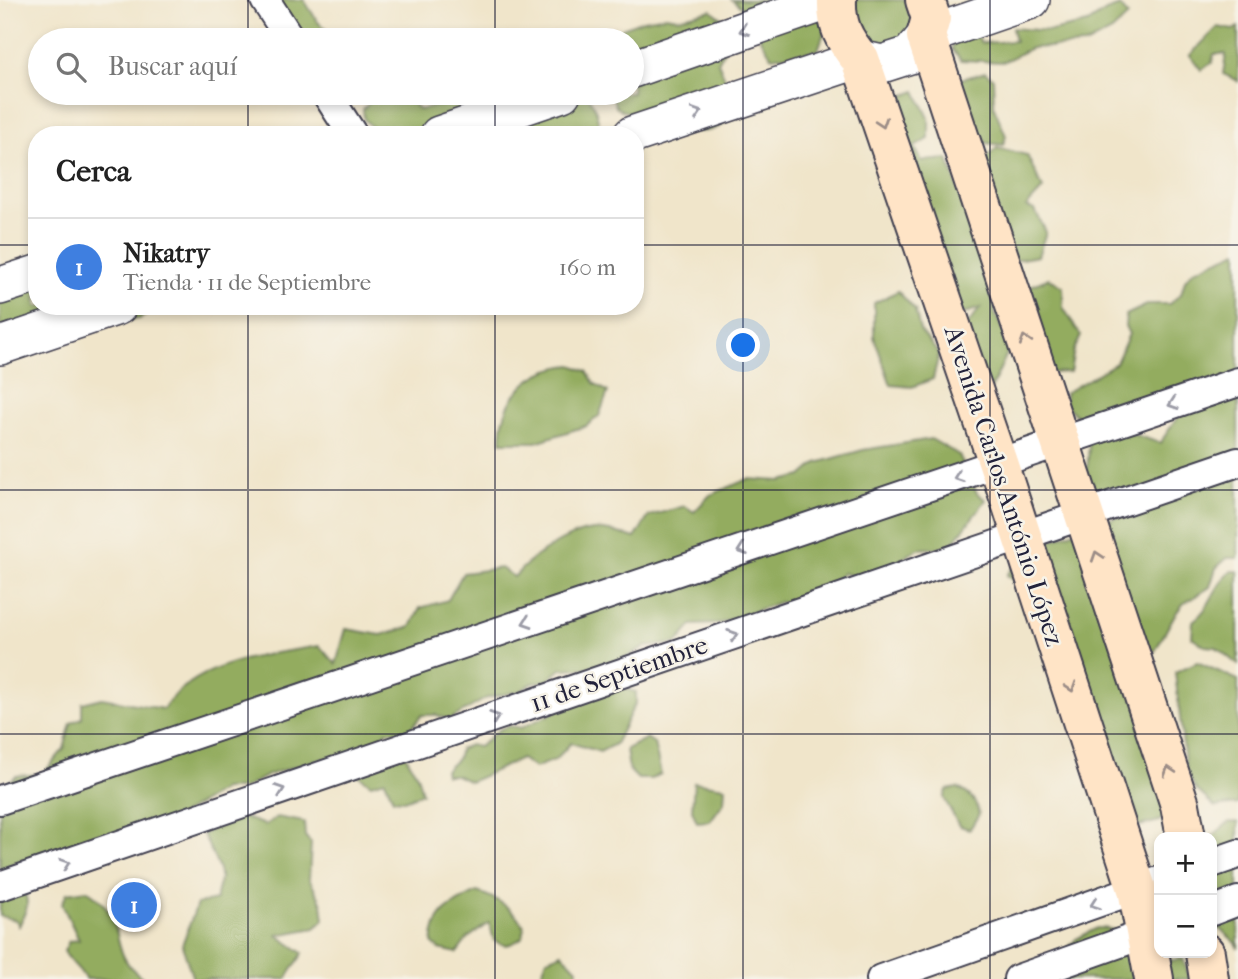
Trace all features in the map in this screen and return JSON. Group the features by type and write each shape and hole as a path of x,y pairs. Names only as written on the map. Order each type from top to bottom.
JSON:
{"main road":[{"name":"Avenida Carlos António López","path":"837,0 836,16 843,38 860,59 1022,536 1148,886 1154,979"},
{"path":"926,18 1059,442 1180,805 1185,832"},
{"path":"1206,958 1209,979"}],"street":[{"path":"265,0 283,28"},
{"path":"644,65 831,0"},
{"path":"644,131 860,59 882,64 910,55 926,18 1031,0"},
{"path":"334,105 347,126"},
{"path":"465,126 527,105"},
{"path":"0,286 28,277"},
{"path":"0,346 91,315"},
{"path":"0,800 1238,382"},
{"name":"11 de Septiembre","path":"0,886 1238,462"},
{"path":"1217,861 1238,854"},
{"path":"881,979 1148,886"},
{"path":"1217,909 1238,901"},
{"path":"1018,979 1152,931"}],"green space":[{"path":"277,0 304,0 324,28 288,28"},
{"path":"732,0 827,0 825,30 818,50 772,57 742,8"},
{"path":"850,0 916,0 917,33 866,52"},
{"path":"1120,6 1128,16 1112,31 1085,45 1031,48 1003,62 961,60 952,49 955,37 976,33 981,43 1015,41 1012,28 1051,31 1088,23 1106,11"},
{"path":"711,10 729,23 724,51 718,62 732,94 735,113 715,129 682,129 627,112 615,105 644,105 644,28 622,28 643,20 666,16 679,18"},
{"path":"1218,27 1233,30 1238,27 1238,81 1223,74 1226,54 1214,54 1212,63 1201,70 1190,55"},
{"path":"985,72 993,78 994,107 1006,136 1003,145 986,143 982,135 953,109 944,95 961,79"},
{"path":"916,91 929,118 929,139 914,147 922,161 948,159 991,286 995,314 1011,345 989,393 956,340 980,308 948,319 876,106"},
{"path":"367,105 414,105 419,110 444,105 593,105 598,126 371,126 364,119 363,109"},
{"path":"997,148 1027,155 1043,189 1026,207 1035,210 1046,232 1038,256 1009,261 980,163"},
{"path":"1238,251 1238,457 1133,499 1098,493 1090,484 1087,471 1089,446 1081,421 1065,404 1065,393 1116,363 1129,334 1125,326 1126,315 1149,304 1169,304 1181,294 1185,280 1194,270","holes":["1208,394 1177,418 1160,443 1111,427"]},
{"path":"28,258 28,315 77,315 0,343 0,267"},
{"path":"1049,278 1063,287 1063,307 1081,336 1074,350 1070,372 1051,373 1026,288"},
{"path":"898,291 915,310 920,330 939,354 933,379 912,387 891,385 874,337 874,303"},
{"path":"121,315 147,315 139,319 122,320"},
{"path":"572,365 587,371 594,383 608,392 599,416 586,426 536,442 501,442 506,412 520,389 542,373"},
{"path":"931,439 959,455 977,493 986,500 950,547 918,549 868,580 843,573 806,608 780,602 718,624 692,625 677,643 645,647 621,660 587,668 561,669 548,680 531,684 520,691 487,698 449,720 436,715 422,715 408,732 387,731 359,757 319,759 268,775 243,789 224,789 135,843 56,869 22,860 0,869 0,790 16,776 43,774 64,749 71,723 82,718 82,703 102,698 163,709 177,693 213,670 254,657 319,646 336,664 346,629 381,635 411,627 420,608 448,600 463,573 501,568 514,577 542,552 579,533 603,530 635,538 649,516 685,506 694,512 710,495 748,479 781,481 802,476 817,463 863,450"},
{"path":"1238,474 1238,558 1227,558 1216,568 1210,587 1183,604 1155,651 1143,654 1180,805 1159,821 1135,827 1091,684 1055,640 1043,604 1007,575 1025,550 1091,525 1173,500 1196,477"},
{"path":"1231,571 1238,571 1238,665 1216,647 1205,646 1192,637 1193,621 1204,610 1220,583"},
{"path":"1197,662 1238,680 1238,804 1215,807 1196,789 1186,772 1175,672"},
{"path":"615,686 636,692 636,702 615,744 600,752 571,743 555,760 535,768 521,759 470,782 456,775 446,775 445,770 457,759 460,749 470,745 479,747 493,734 508,726 521,728 549,715 579,694 599,697"},
{"path":"647,738 654,743 661,774 651,779 638,779 629,770 626,749"},
{"path":"404,753 417,775 422,793 404,800 393,799 385,780 371,784 356,774"},
{"path":"694,782 725,787 724,802 710,821 697,822 692,810"},
{"path":"958,788 972,798 979,814 970,829 959,826 944,798 947,790"},
{"path":"242,817 265,825 277,817 304,822 305,836 311,843 309,879 322,903 324,920 315,928 277,935 303,953 286,979 193,979 182,945 197,904 216,900 220,877 203,834"},
{"path":"1229,822 1238,822 1238,949 1236,943 1217,926 1217,916 1225,899 1217,885 1217,832"},
{"path":"0,878 17,887 26,896 26,908 19,926 16,920 0,916"},
{"path":"87,890 110,913 124,958 132,969 145,979 85,979 66,955 64,951 69,941 79,940 62,904 67,893"},
{"path":"477,892 510,909 524,926 523,937 512,944 502,944 494,940 489,923 468,938 457,953 439,949 432,943 441,916 452,906"},
{"path":"1097,928 1117,931 1141,943 1154,953 1154,958 1165,961 1183,959 1190,979 1061,979 1065,978 1060,958 1076,939"},
{"path":"562,953 577,969 577,979 535,979 541,975 547,959"}],"place":[{"name":"Nikatry","path":"134,905"}]}
